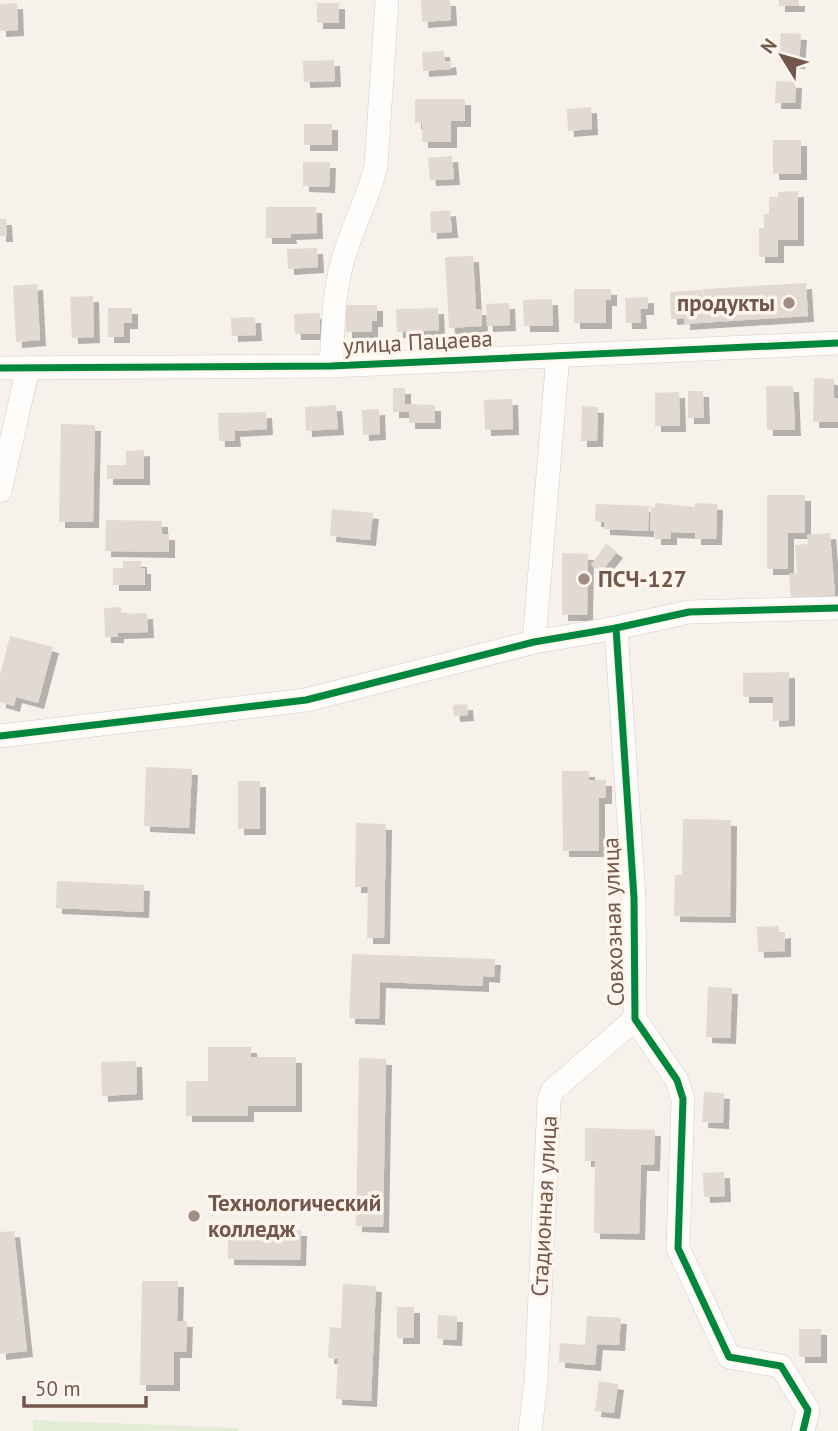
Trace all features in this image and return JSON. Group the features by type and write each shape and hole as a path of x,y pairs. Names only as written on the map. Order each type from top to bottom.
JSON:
{"street":[{"path":"331,366 337,281 376,166 387,0"},
{"name":"улица Пацаева","path":"0,368 331,366 838,343"},
{"path":"534,642 558,355"},
{"path":"0,491 28,368"},
{"path":"0,736 306,700 534,642 689,612 838,608"},
{"name":"Совхозная улица","path":"616,628 634,898 635,1019 677,1080 682,1099 678,1248 729,1357 781,1366 808,1410 803,1431"},
{"name":"Стадионная улица","path":"530,1431 536,1382 552,1091 635,1019"}],"green space":[{"path":"33,1420 238,1428 238,1431 33,1431"}],"building":[{"path":"421,0 450,0 451,20 422,22"},
{"path":"779,0 799,0 799,6 779,6"},
{"path":"17,3 18,30 0,31 0,4"},
{"path":"317,3 339,3 339,23 317,23"},
{"path":"781,33 801,34 799,63 779,62"},
{"path":"444,51 445,62 450,61 451,69 423,71 422,52"},
{"path":"334,60 335,81 304,82 303,61"},
{"path":"776,81 796,82 795,103 775,103"},
{"path":"415,99 465,99 465,121 451,121 451,142 422,142 422,123 415,123"},
{"path":"591,107 592,129 568,131 567,109"},
{"path":"304,124 332,124 332,145 304,145"},
{"path":"773,140 801,140 801,174 773,174"},
{"path":"452,156 454,179 430,180 428,158"},
{"path":"303,162 330,162 329,187 303,186"},
{"path":"798,191 798,240 778,240 778,257 759,257 759,228 764,228 764,214 769,214 769,197 778,197 778,192"},
{"path":"266,207 316,207 317,233 290,234 291,238 266,238"},
{"path":"450,210 452,232 431,233 430,212"},
{"path":"0,219 6,219 7,236 0,236"},
{"path":"317,248 318,267 288,269 287,249"},
{"path":"473,256 476,309 481,309 482,326 449,328 445,257"},
{"path":"806,283 808,316 684,324 684,318 671,319 670,292 702,290 704,299 703,289"},
{"path":"37,284 40,340 16,342 13,286"},
{"path":"574,289 611,289 611,300 606,300 606,323 574,323"},
{"path":"93,296 94,337 72,338 70,297"},
{"path":"648,297 648,309 640,309 641,323 626,323 625,298"},
{"path":"552,299 553,326 524,326 523,300"},
{"path":"509,303 510,325 487,326 486,304"},
{"path":"346,305 377,305 377,321 372,321 372,332 346,332"},
{"path":"108,308 132,308 132,323 124,323 124,337 108,337"},
{"path":"438,308 439,330 397,332 396,309"},
{"path":"320,313 320,334 295,334 294,314"},
{"path":"255,317 256,335 232,336 231,318"},
{"path":"814,378 834,379 834,398 838,398 838,422 813,422"},
{"path":"766,386 793,386 795,430 767,430"},
{"path":"393,388 405,388 405,404 435,405 435,423 409,423 409,412 393,412"},
{"path":"688,391 703,391 704,418 688,418"},
{"path":"679,392 680,426 655,426 655,393"},
{"path":"512,399 513,429 485,430 484,400"},
{"path":"336,405 338,429 306,431 305,407"},
{"path":"582,406 598,407 597,441 581,441"},
{"path":"379,409 380,434 363,435 362,410"},
{"path":"266,412 267,429 234,431 235,441 219,441 218,413"},
{"path":"61,424 95,425 93,522 59,522"},
{"path":"144,450 144,479 107,479 107,465 126,465 126,451"},
{"path":"767,495 805,495 805,533 788,533 788,569 767,569"},
{"path":"655,503 695,507 695,503 717,504 716,539 695,539 695,533 671,532 671,539 655,539 655,531 650,531 651,507 655,508"},
{"path":"596,504 649,506 648,531 604,529 604,522 595,521"},
{"path":"332,509 373,513 370,540 330,536"},
{"path":"106,520 162,521 162,534 169,534 169,552 105,551"},
{"path":"830,533 835,595 791,599 789,574 797,573 795,545 808,544 807,535"},
{"path":"606,544 617,552 601,572 591,565"},
{"path":"562,553 588,554 587,615 562,615"},
{"path":"123,561 141,561 141,568 145,568 145,585 113,585 113,568 123,568"},
{"path":"121,607 121,614 147,613 148,632 118,633 118,637 105,637 104,608"},
{"path":"10,636 53,647 38,703 16,697 14,706 0,702 0,675"},
{"path":"789,672 789,720 773,721 773,697 743,697 743,673"},
{"path":"467,704 468,715 454,716 453,705"},
{"path":"146,767 192,769 189,828 144,826"},
{"path":"562,771 589,771 589,780 606,780 606,798 599,798 599,851 563,851"},
{"path":"238,781 260,781 260,829 238,829"},
{"path":"683,819 731,820 730,917 674,916 675,875 682,875"},
{"path":"356,823 386,824 384,938 367,938 368,887 355,887"},
{"path":"57,881 144,885 143,912 56,908"},
{"path":"779,926 779,933 785,932 785,951 758,952 757,927"},
{"path":"352,954 495,959 494,977 483,976 483,986 380,982 379,1019 349,1018"},
{"path":"708,987 732,988 730,1038 706,1037"},
{"path":"208,1047 251,1047 251,1057 296,1057 296,1106 248,1106 248,1116 186,1116 186,1081 208,1081"},
{"path":"359,1058 386,1059 383,1227 356,1226"},
{"path":"136,1061 137,1094 102,1096 101,1062"},
{"path":"704,1092 724,1093 723,1123 702,1122"},
{"path":"585,1128 655,1130 654,1165 641,1165 639,1234 594,1233 595,1161 585,1161"},
{"path":"724,1172 725,1196 704,1197 703,1173"},
{"path":"228,1229 301,1230 300,1260 228,1259"},
{"path":"14,1231 27,1351 0,1354 0,1232"},
{"path":"142,1281 178,1281 177,1321 187,1321 186,1352 174,1352 174,1385 140,1385"},
{"path":"343,1284 376,1286 371,1401 336,1399 338,1359 328,1358 330,1327 341,1328"},
{"path":"397,1307 414,1307 414,1338 397,1338"},
{"path":"438,1315 457,1316 456,1340 437,1339"},
{"path":"587,1316 621,1318 619,1345 597,1344 595,1365 559,1362 560,1343 585,1345"},
{"path":"799,1329 821,1329 821,1357 799,1357"},
{"path":"599,1381 618,1384 614,1413 595,1411"}],"cycle path":[{"path":"0,368 331,366 838,343"},
{"path":"0,736 306,700 534,642 689,612 838,608"},
{"path":"616,628 634,898 635,1019 677,1080 683,1099 678,1248 729,1357 781,1366 808,1410 803,1431"}],"place":[{"name":"продукты","path":"789,303"},
{"name":"ПСЧ-127","path":"584,579"},
{"name":"Технологический колледж","path":"194,1216"}]}
